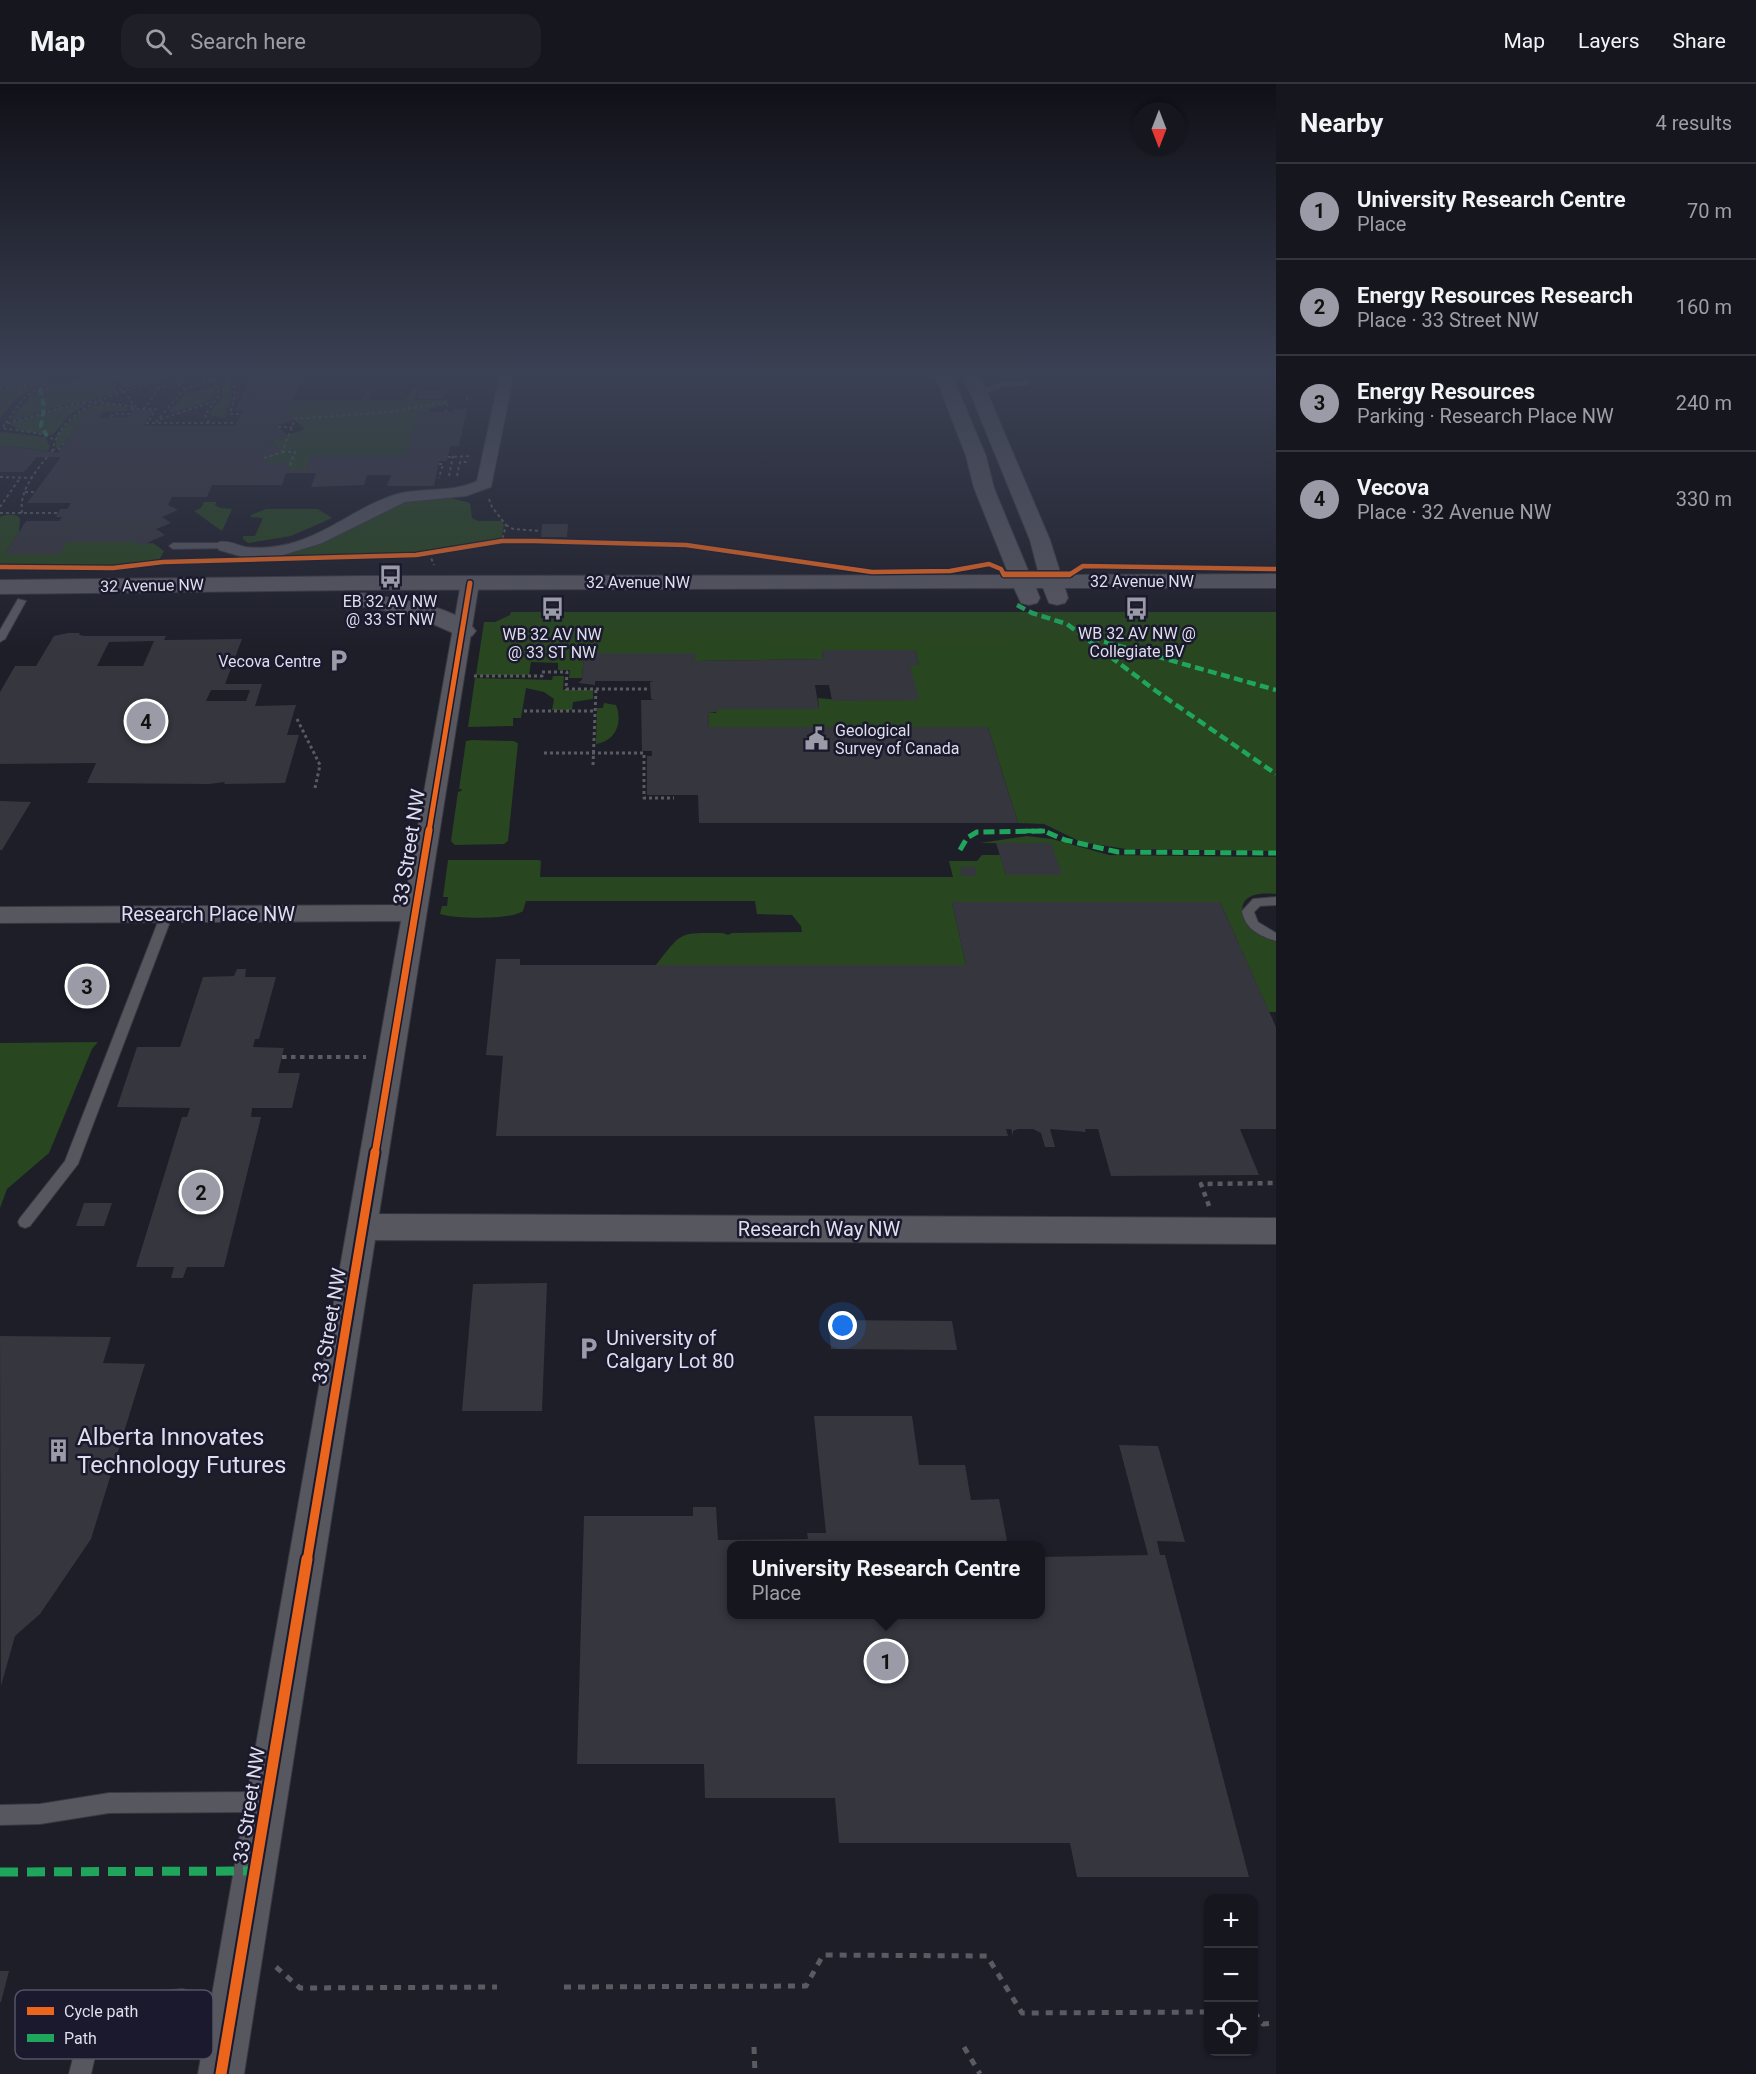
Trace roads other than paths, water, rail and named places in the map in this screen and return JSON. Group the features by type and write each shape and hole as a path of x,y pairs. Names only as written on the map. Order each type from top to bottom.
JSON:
{"main road":[{"path":"979,466 1000,528 1026,589"},
{"path":"1008,466 1040,540 1054,589"},
{"path":"937,581 996,567 1001,556 1000,528"},
{"path":"1040,540 1055,560 1073,571 1120,581"},
{"name":"32 Avenue NW","path":"5,592 362,600 469,592 937,581 1026,589"},
{"name":"32 Avenue NW","path":"1054,589 1120,581 1276,581"},
{"name":"32 Avenue NW","path":"5,592 1054,589 1276,597"},
{"path":"362,600 437,616 464,631"}],"street":[{"path":"225,546 247,553 286,549 323,538 396,500 411,496 468,492 485,484 489,466"},
{"path":"376,500 403,493 453,493"},
{"name":"33 Street NW","path":"221,2074 469,592"},
{"name":"Research Place NW","path":"0,915 415,913"},
{"name":"Research Way NW","path":"363,1227 1276,1231"}],"lane":[{"path":"173,546 225,546"},
{"path":"0,639 5,592"},
{"path":"1276,901 1257,902 1248,910 1248,917 1258,929 1276,937"},
{"path":"25,1222 71,1164 167,914"},
{"path":"0,1815 40,1814 109,1803 267,1802"},
{"path":"213,2007 232,2011"},
{"path":"80,2074 84,2059"}],"place":[{"name":"EB 32 AV NW @ 33 ST NW","path":"390,576"},
{"name":"WB 32 AV NW @ Collegiate BV","path":"1137,608"},
{"name":"WB 32 AV NW @ 33 ST NW","path":"552,609"},
{"name":"Vecova Centre","path":"339,661"},
{"name":"Vecova","path":"146,721"},
{"name":"Geological Survey of Canada","path":"817,739"},
{"name":"Energy Resources","path":"87,986"},
{"name":"Energy Resources Research","path":"201,1192"},
{"name":"University of Calgary Lot 80","path":"588,1349"},
{"name":"Alberta Innovates Technology Futures","path":"59,1451"},
{"name":"University Research Centre","path":"886,1661"}]}
